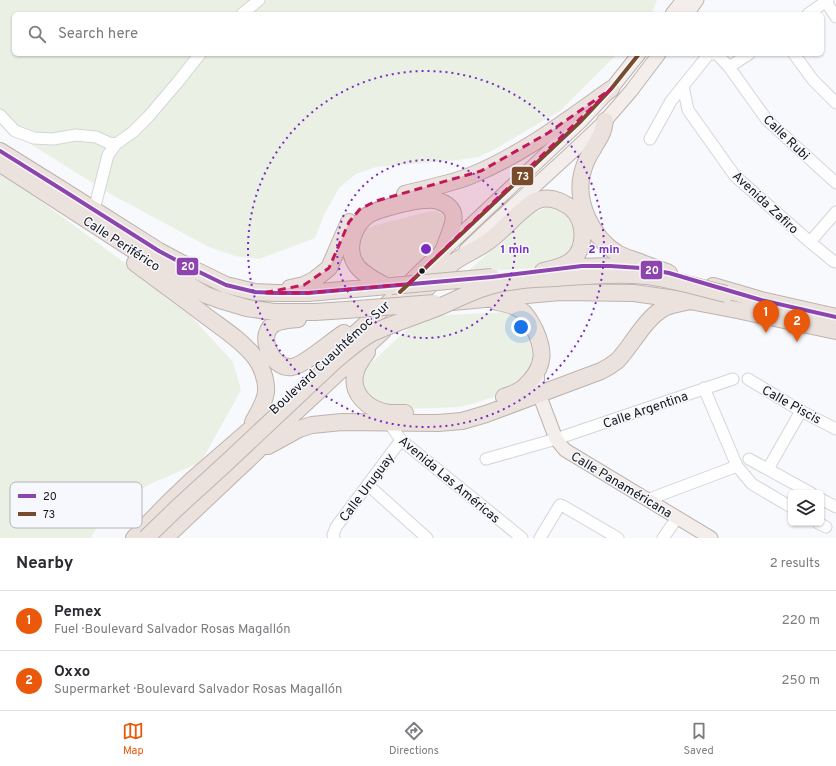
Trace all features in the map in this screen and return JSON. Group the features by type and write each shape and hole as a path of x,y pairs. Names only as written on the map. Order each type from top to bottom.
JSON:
{"highway":[{"path":"263,293 304,285 314,280 329,268 349,222 360,209 376,201 469,177 487,169 519,152 564,123 611,89"},
{"path":"605,121 603,131 582,172 580,181 582,203 585,212 590,223 601,239 617,253 626,257 760,308 836,332"},
{"name":"Calle Periférico","path":"0,151 159,251 207,276 245,290 263,293 308,293 492,277 543,271"},
{"name":"Calle Periférico","path":"0,164 76,214 206,295 247,308 274,312 315,312 468,301"},
{"path":"448,257 490,240 535,201 548,198 563,203 576,213 583,238 577,255 570,261 562,266 543,271"},
{"path":"389,286 363,272 357,267 353,261 351,252 351,244 356,229 367,216 374,212 417,201 435,200 442,202 448,206 454,217 448,257"},
{"path":"76,214 100,237 233,336 254,355 259,362 263,373 266,392 253,424 247,432"},
{"name":"Boulevard Cuauhtémoc Sur","path":"134,538 186,486 369,321 448,257"},
{"name":"Boulevard Cuauhtémoc Sur","path":"165,538 256,452 284,423 388,326 448,257"},
{"path":"543,271 582,266 610,266 641,268 668,273"},
{"path":"146,538 336,360 371,334 467,294 504,282 592,275 626,274 674,281 724,297"},
{"path":"160,538 328,376 358,353 376,342 477,299 515,289 547,285 605,282 636,283 724,297 743,298 760,308"},
{"path":"468,301 560,292 634,292 690,301 836,317"},
{"path":"256,452 299,429 312,425 466,409 518,392 537,372 541,361 542,350 539,338 528,317 523,311 514,306 496,302 468,301"},
{"path":"388,326 359,363 354,380 358,394 364,403 379,410 389,418 438,423 462,421 486,414 601,371 617,361 656,314 672,305 690,301"},
{"path":"315,312 298,319 276,323 270,328 266,338 266,345 273,359 285,367 292,367 303,362 342,334 369,321"}],"main road":[{"path":"674,12 683,0"},
{"path":"688,12 697,0"},
{"name":"Boulevard Cuauhtémoc Sur","path":"448,257 581,121 611,89 637,56"},
{"name":"Boulevard Cuauhtémoc Sur","path":"448,257 495,222 572,153 605,121 631,91 657,56"},
{"name":"Calle Panaméricana","path":"537,372 539,394 556,439 565,450 711,538"},
{"path":"522,389 539,394"}],"street":[{"path":"244,12 259,0"},
{"path":"811,12 827,1 836,17"},
{"path":"94,210 108,155 116,144 133,132 148,117 198,56"},
{"path":"650,139 671,102 707,56"},
{"path":"719,56 729,67 746,56"},
{"path":"795,56 813,80 836,102"},
{"name":"Calle Rubi","path":"729,67 767,120 836,183"},
{"name":"Avenida Zafiro","path":"684,86 688,110 735,176 810,242 836,262"},
{"path":"0,115 15,131 34,138 53,139 76,135 96,137 109,143 116,144"},
{"path":"810,242 836,212"},
{"name":"Calle Argentina","path":"486,460 556,439 733,379"},
{"name":"Calle Piscis","path":"748,379 801,411 836,429"},
{"path":"704,388 737,466 752,484 788,505"},
{"path":"768,469 801,411"},
{"name":"Avenida Las Américas","path":"389,418 401,440 522,538"},
{"name":"Calle Uruguay","path":"334,536 336,527 401,440"},
{"path":"749,459 806,490"},
{"path":"647,500 737,466"},
{"path":"368,485 427,538"},
{"path":"824,501 836,507"},
{"path":"540,538 560,506 564,506 618,538"},
{"path":"663,538 677,518"}],"highlighted area":[{"path":"611,89 408,284 308,293 263,293 304,285 329,268 349,222 360,209 376,201 481,171 548,133"}],"shaded area":[{"path":"0,0 657,0 653,12 12,12 12,56 615,56 560,111 479,157 376,167 356,174 339,188 324,215 315,238 259,259 235,256 209,247 112,195 0,125"},
{"path":"0,171 178,302 233,362 241,390 201,462 142,489 142,482 10,482 10,528 96,528 91,538 0,538"},
{"path":"551,206 569,213 580,239 571,255 543,268 467,272 532,214"},
{"path":"435,211 447,218 445,238 409,274 387,277 372,272 359,258 358,247 362,234 367,229 376,225"},
{"path":"509,312 519,317 525,327 530,340 533,358 531,371 513,390 476,403 459,407 388,409 361,390 362,375 367,367 418,319 428,316"}],"transit line":[{"name":"73","path":"400,292 581,121 611,89 637,56"},
{"name":"20","path":"0,151 159,251 226,285 255,292 308,293 492,277 582,266 610,266 641,268 669,273 761,300 836,317"}],"place":[{"name":"Pemex","path":"766,333"},
{"name":"Oxxo","path":"797,342"}]}
